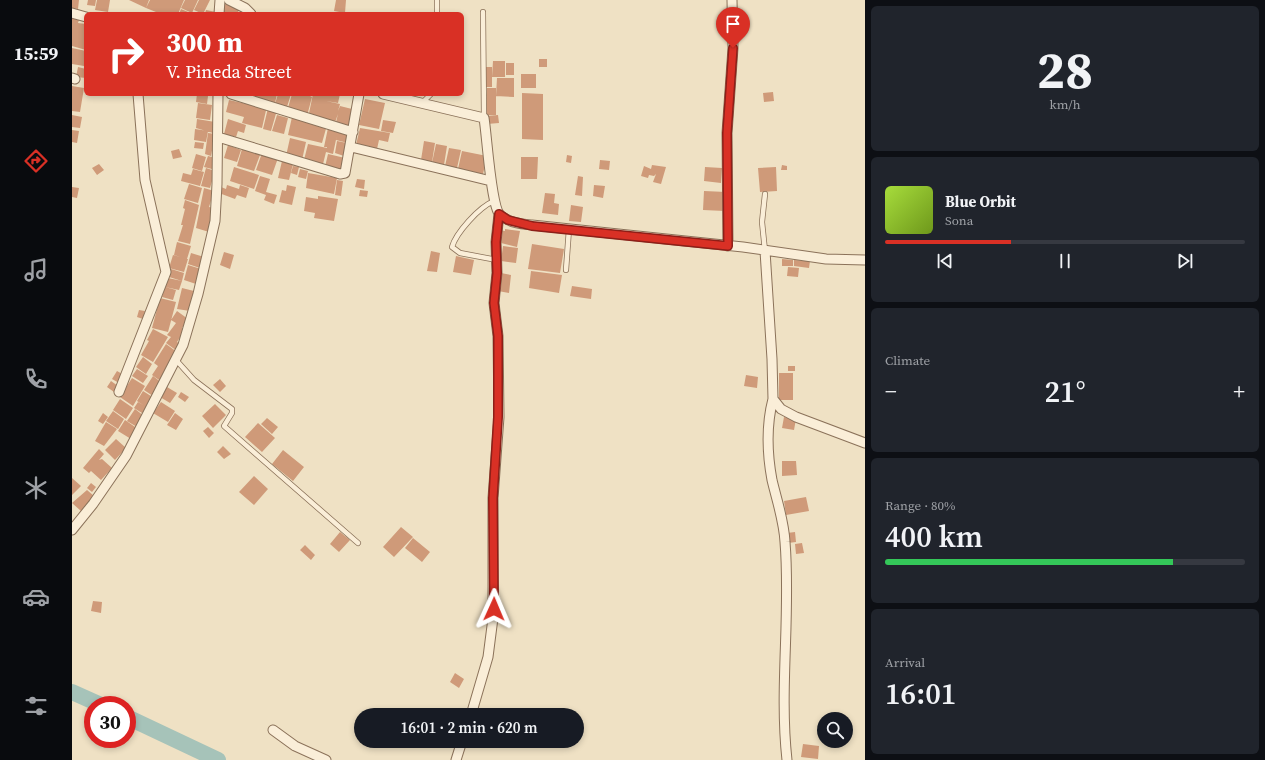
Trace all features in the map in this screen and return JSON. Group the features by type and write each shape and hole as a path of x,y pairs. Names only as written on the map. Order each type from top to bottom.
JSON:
{"street":[{"path":"219,12 220,0"},
{"path":"229,0 245,8 249,12"},
{"path":"728,246 727,133 733,48 732,0"},
{"path":"72,13 84,16"},
{"path":"119,392 166,272 145,180 138,96"},
{"path":"72,530 93,504 126,456 183,344 198,294 215,221 218,96"},
{"path":"237,96 353,132"},
{"path":"218,138 340,174 345,174 351,147 359,96"},
{"path":"391,96 484,118 494,201 499,214 496,242 497,260 494,303 498,336 498,417 493,498 493,618 488,658 472,708"},
{"path":"351,147 491,181"},
{"path":"499,214 518,223 832,259 865,260"},
{"path":"765,251 771,336 773,399 768,430 769,459 783,523 786,560 784,706 786,760"},
{"path":"773,399 781,409 796,417 865,443"},
{"path":"273,730 295,746 326,760"},
{"path":"456,760 460,748"}],"lane":[{"path":"437,0 437,12"},
{"path":"483,12 484,118"},
{"path":"422,104 429,96"},
{"path":"765,194 762,222 765,251"},
{"path":"494,201 476,214 454,240 452,247 460,254 497,260"},
{"path":"566,270 569,229"},
{"path":"176,360 194,380 232,409 232,413 224,426 358,543"}],"building":[{"path":"72,0 79,0 78,9 72,8"},
{"path":"88,0 96,0 95,6 87,5"},
{"path":"97,0 110,0 108,12 95,10"},
{"path":"129,0 149,0 146,8"},
{"path":"150,0 184,0 179,12 156,12 146,8"},
{"path":"185,0 198,0 192,12 181,8"},
{"path":"199,0 210,0 204,12 194,10"},
{"path":"336,0 346,0 345,12 334,11"},
{"path":"225,4 239,10 238,12 222,12"},
{"path":"181,9 188,12 180,12"},
{"path":"206,10 216,12 206,12"},
{"path":"72,18 79,20 78,23 84,24 84,49 72,46"},
{"path":"72,48 84,51 84,66 72,64"},
{"path":"539,59 547,59 547,67 539,67"},
{"path":"493,61 505,61 505,77 492,77"},
{"path":"506,63 514,63 514,75 506,75"},
{"path":"78,67 84,68 84,78 76,77"},
{"path":"485,67 492,67 492,87 485,87"},
{"path":"521,74 536,74 536,88 521,88"},
{"path":"497,78 514,78 514,97 496,96"},
{"path":"72,86 84,88 80,112 72,111"},
{"path":"487,88 496,88 496,115 486,115"},
{"path":"773,92 774,101 764,102 763,93"},
{"path":"522,93 543,94 543,140 522,139"},
{"path":"197,96 208,96 207,104 196,102"},
{"path":"253,96 277,96 275,103"},
{"path":"277,96 290,96 287,107 275,104"},
{"path":"291,96 312,97 307,116 287,111"},
{"path":"313,96 340,96 338,103 326,101 340,104 338,111 340,106 352,109 350,130 335,126 338,114 334,125 308,118"},
{"path":"365,99 385,103 379,129 359,125"},
{"path":"229,100 247,104 248,101 267,106 262,128 242,123 244,117 226,112"},
{"path":"198,103 212,105 210,120 196,118"},
{"path":"268,108 277,110 271,131 263,129"},
{"path":"72,115 82,117 80,128 72,127"},
{"path":"277,115 288,118 284,134 272,131"},
{"path":"498,115 499,123 487,124 486,116"},
{"path":"292,117 327,125 322,143 288,135"},
{"path":"197,119 215,122 213,133 196,128"},
{"path":"228,119 246,125 244,133 238,131 236,137 224,134"},
{"path":"383,120 396,122 393,133 381,131"},
{"path":"328,128 350,133 348,143 336,140 337,135 333,154 326,152 327,147 324,147"},
{"path":"360,128 390,133 388,142 379,140 377,149 356,145"},
{"path":"195,129 208,131 206,142 194,140"},
{"path":"72,130 79,131 77,143 72,142"},
{"path":"208,133 215,134 211,156 205,154"},
{"path":"290,138 306,142 302,160 286,156"},
{"path":"337,141 347,143 344,156 335,153"},
{"path":"424,141 435,143 432,162 421,160"},
{"path":"195,142 204,143 203,149 194,148"},
{"path":"308,144 327,148 323,164 304,160"},
{"path":"436,144 447,146 444,165 432,163"},
{"path":"228,145 241,150 237,162 224,158"},
{"path":"449,148 461,150 457,168 445,166"},
{"path":"179,149 182,157 173,159 171,151"},
{"path":"242,149 260,155 254,171 237,166"},
{"path":"462,151 487,156 483,174 458,169"},
{"path":"262,153 278,158 272,175 256,170"},
{"path":"196,154 206,157 202,171 192,168"},
{"path":"328,154 345,158 342,171 325,167"},
{"path":"567,155 572,156 571,163 566,162"},
{"path":"208,156 215,158 212,169 204,167"},
{"path":"521,157 538,157 537,179 521,179"},
{"path":"600,160 610,161 609,170 599,169"},
{"path":"282,161 293,164 289,180 278,178"},
{"path":"99,164 104,170 97,175 92,168"},
{"path":"652,165 666,167 661,184 653,182 656,174 654,176 649,175 648,178 641,176 644,166 651,169"},
{"path":"782,165 787,166 787,170 781,170"},
{"path":"293,166 299,167 297,175 291,173"},
{"path":"234,167 259,175 254,189 230,181"},
{"path":"705,167 722,168 721,183 704,181"},
{"path":"776,167 777,191 760,192 758,168"},
{"path":"206,168 215,171 210,188 201,186"},
{"path":"193,169 204,172 200,186 181,181 183,173 191,175"},
{"path":"300,169 308,171 306,179 298,177"},
{"path":"308,173 337,178 334,194 306,188"},
{"path":"260,176 270,179 266,192 277,195 274,204 264,200 266,195 255,191"},
{"path":"578,176 583,177 582,196 575,195"},
{"path":"357,179 365,180 364,189 355,187"},
{"path":"337,180 343,181 341,196 335,195"},
{"path":"189,184 202,188 198,203 184,199"},
{"path":"227,185 239,189 240,185 249,188 246,198 237,195 235,199 219,193 221,187 226,189"},
{"path":"287,185 296,187 292,205 279,202 282,190 286,191"},
{"path":"594,185 605,186 603,198 593,196"},
{"path":"72,187 79,188 77,198 72,197"},
{"path":"204,188 214,191 209,207 214,208 209,232 196,228"},
{"path":"360,190 368,191 367,197 359,196"},
{"path":"704,191 726,192 725,211 703,210"},
{"path":"545,193 555,194 554,203 559,204 558,215 542,213"},
{"path":"318,196 338,199 334,221 314,218 315,213 304,211 306,197 318,199"},
{"path":"185,200 199,205 190,244 178,241 183,225 181,225 185,209 183,208"},
{"path":"571,205 583,207 581,222 569,221"},
{"path":"505,229 520,231 517,247 497,242 499,230 505,231"},
{"path":"177,242 191,246 187,259 174,255"},
{"path":"532,244 564,249 560,273 528,269"},
{"path":"503,246 518,248 516,263 501,261"},
{"path":"431,251 440,253 437,272 427,271"},
{"path":"224,252 234,255 230,269 220,265"},
{"path":"191,253 204,257 200,268 188,264"},
{"path":"173,255 188,259 184,272 169,268"},
{"path":"456,256 474,260 471,275 453,272"},
{"path":"782,259 793,260 793,266 782,266"},
{"path":"794,260 810,261 809,268 794,266"},
{"path":"188,265 201,269 196,284 184,280"},
{"path":"788,267 799,268 798,277 787,276"},
{"path":"171,269 184,273 182,281 169,277"},
{"path":"531,271 562,275 559,293 529,288"},
{"path":"501,273 511,275 509,293 498,291"},
{"path":"168,278 182,281 179,290 165,287"},
{"path":"572,286 592,289 591,299 570,296"},
{"path":"165,287 176,290 173,300 162,297"},
{"path":"182,288 194,291 190,311 177,309"},
{"path":"160,298 176,302 168,332 152,328"},
{"path":"139,310 145,311 143,319 137,317"},
{"path":"177,311 188,319 182,328 185,330 177,342 181,344 177,351 166,343 171,337 167,335 176,323 171,320"},
{"path":"153,329 168,337 153,362 141,355 149,341 147,340"},
{"path":"166,344 177,352 162,382 152,375 158,366 154,363"},
{"path":"143,357 152,364 146,374 136,367"},
{"path":"788,366 795,366 795,371 788,371"},
{"path":"137,369 148,376 143,383 132,376"},
{"path":"117,371 124,375 119,383 112,379"},
{"path":"779,373 793,373 793,400 779,400"},
{"path":"746,375 758,377 757,388 744,386"},
{"path":"153,376 162,383 153,396 144,390"},
{"path":"132,378 145,386 133,406 120,397"},
{"path":"220,379 226,386 220,392 213,385"},
{"path":"111,381 118,386 114,392 107,387"},
{"path":"167,387 177,393 170,403 160,397"},
{"path":"143,391 154,398 142,413 134,408 138,402 143,405 137,401"},
{"path":"181,392 189,397 185,402 178,397"},
{"path":"120,399 133,408 126,419 113,410"},
{"path":"161,402 175,411 168,422 153,413"},
{"path":"215,404 226,415 213,428 202,416"},
{"path":"135,409 144,416 137,427 127,421"},
{"path":"113,411 124,419 118,429 106,421"},
{"path":"103,413 108,417 103,424 98,421"},
{"path":"175,413 183,419 176,430 167,425"},
{"path":"784,417 796,419 794,430 782,428"},
{"path":"267,418 278,427 272,434 261,424"},
{"path":"125,420 138,429 131,439 118,431"},
{"path":"106,422 117,429 104,446 95,441"},
{"path":"258,423 275,438 262,452 245,437"},
{"path":"208,427 214,433 209,438 203,431"},
{"path":"116,439 126,448 115,460 105,450"},
{"path":"223,446 231,454 224,459 217,452"},
{"path":"99,449 104,454 99,460 102,459 112,468 101,480 91,471 89,473 83,468"},
{"path":"283,450 304,467 293,481 272,464"},
{"path":"782,461 796,461 797,475 782,476"},
{"path":"254,476 268,489 254,505 239,492"},
{"path":"72,478 81,486 72,495"},
{"path":"91,483 96,487 92,492 87,488"},
{"path":"87,490 94,496 81,511 72,503"},
{"path":"806,497 809,511 786,515 784,501"},
{"path":"401,527 413,537 394,557 383,547"},
{"path":"340,532 350,540 339,552 330,544"},
{"path":"795,532 796,542 788,543 787,533"},
{"path":"413,538 430,552 422,562 405,548"},
{"path":"802,543 804,553 796,554 795,544"},
{"path":"305,545 315,555 311,560 300,550"},
{"path":"93,601 102,602 101,613 91,611"},
{"path":"455,673 464,679 459,688 450,682"},
{"path":"803,744 817,746 817,748 819,748 818,759 801,757"}],"waterway":[{"path":"72,692 84,697"},
{"path":"136,721 218,760"}],"route":[{"path":"494,609 493,498 498,432 498,336 494,303 497,273 496,233 499,214 508,220 532,226 728,246 729,214 727,133 733,48"}]}
